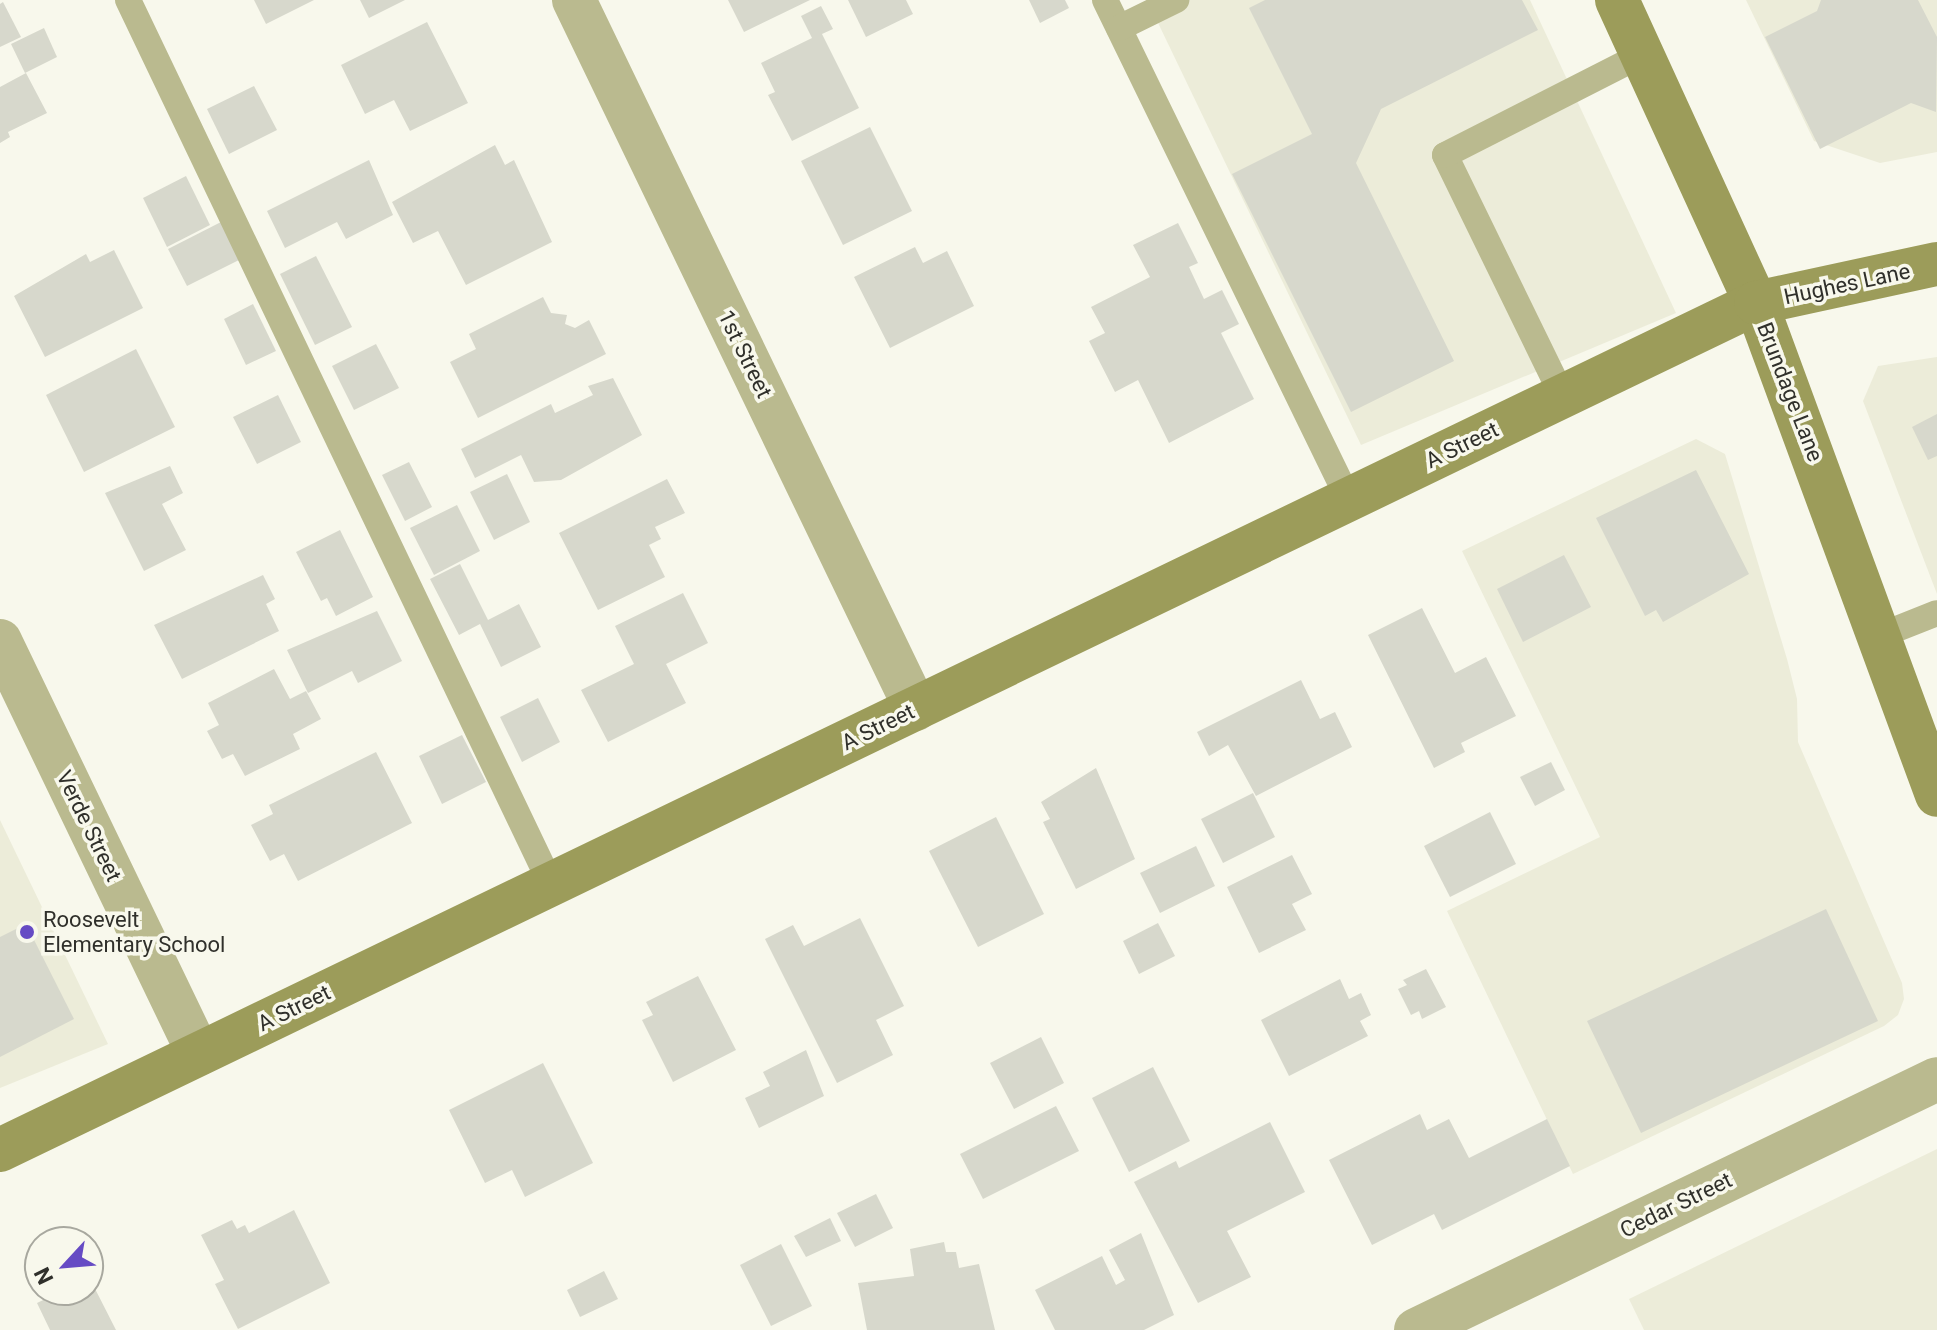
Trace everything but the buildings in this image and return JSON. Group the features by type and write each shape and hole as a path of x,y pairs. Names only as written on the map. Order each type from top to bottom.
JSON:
{"street":[{"name":"1st Street","path":"574,0 916,709"},
{"name":"Brundage Lane","path":"1617,0 1756,303 1937,795"},
{"name":"Hughes Lane","path":"1756,303 1937,264"},
{"name":"A Street","path":"0,1150 1756,303"},
{"name":"Verde Street","path":"0,641 199,1054"},
{"name":"Cedar Street","path":"1416,1330 1937,1079"}],"lane":[{"path":"128,0 551,884"},
{"path":"1105,0 1349,500"},
{"path":"1119,28 1176,0"},
{"path":"1563,397 1445,155 1643,54"},
{"path":"1879,636 1937,613"}],"shaded area":[{"path":"1147,0 1530,0 1676,313 1361,445"},
{"path":"1746,0 1937,0 1937,152 1880,163 1814,141"},
{"path":"1937,357 1937,594 1863,401 1878,366"},
{"path":"1696,439 1725,454 1787,659 1797,699 1798,742 1902,983 1904,999 1898,1015 1884,1026 1573,1174 1447,911 1600,837 1462,551"},
{"name":"Roosevelt Elementary School","path":"0,820 108,1044 0,1088"},
{"path":"1937,1149 1937,1330 1644,1330 1629,1299"}],"place":[{"name":"Roosevelt Elementary School","path":"27,932"}]}
